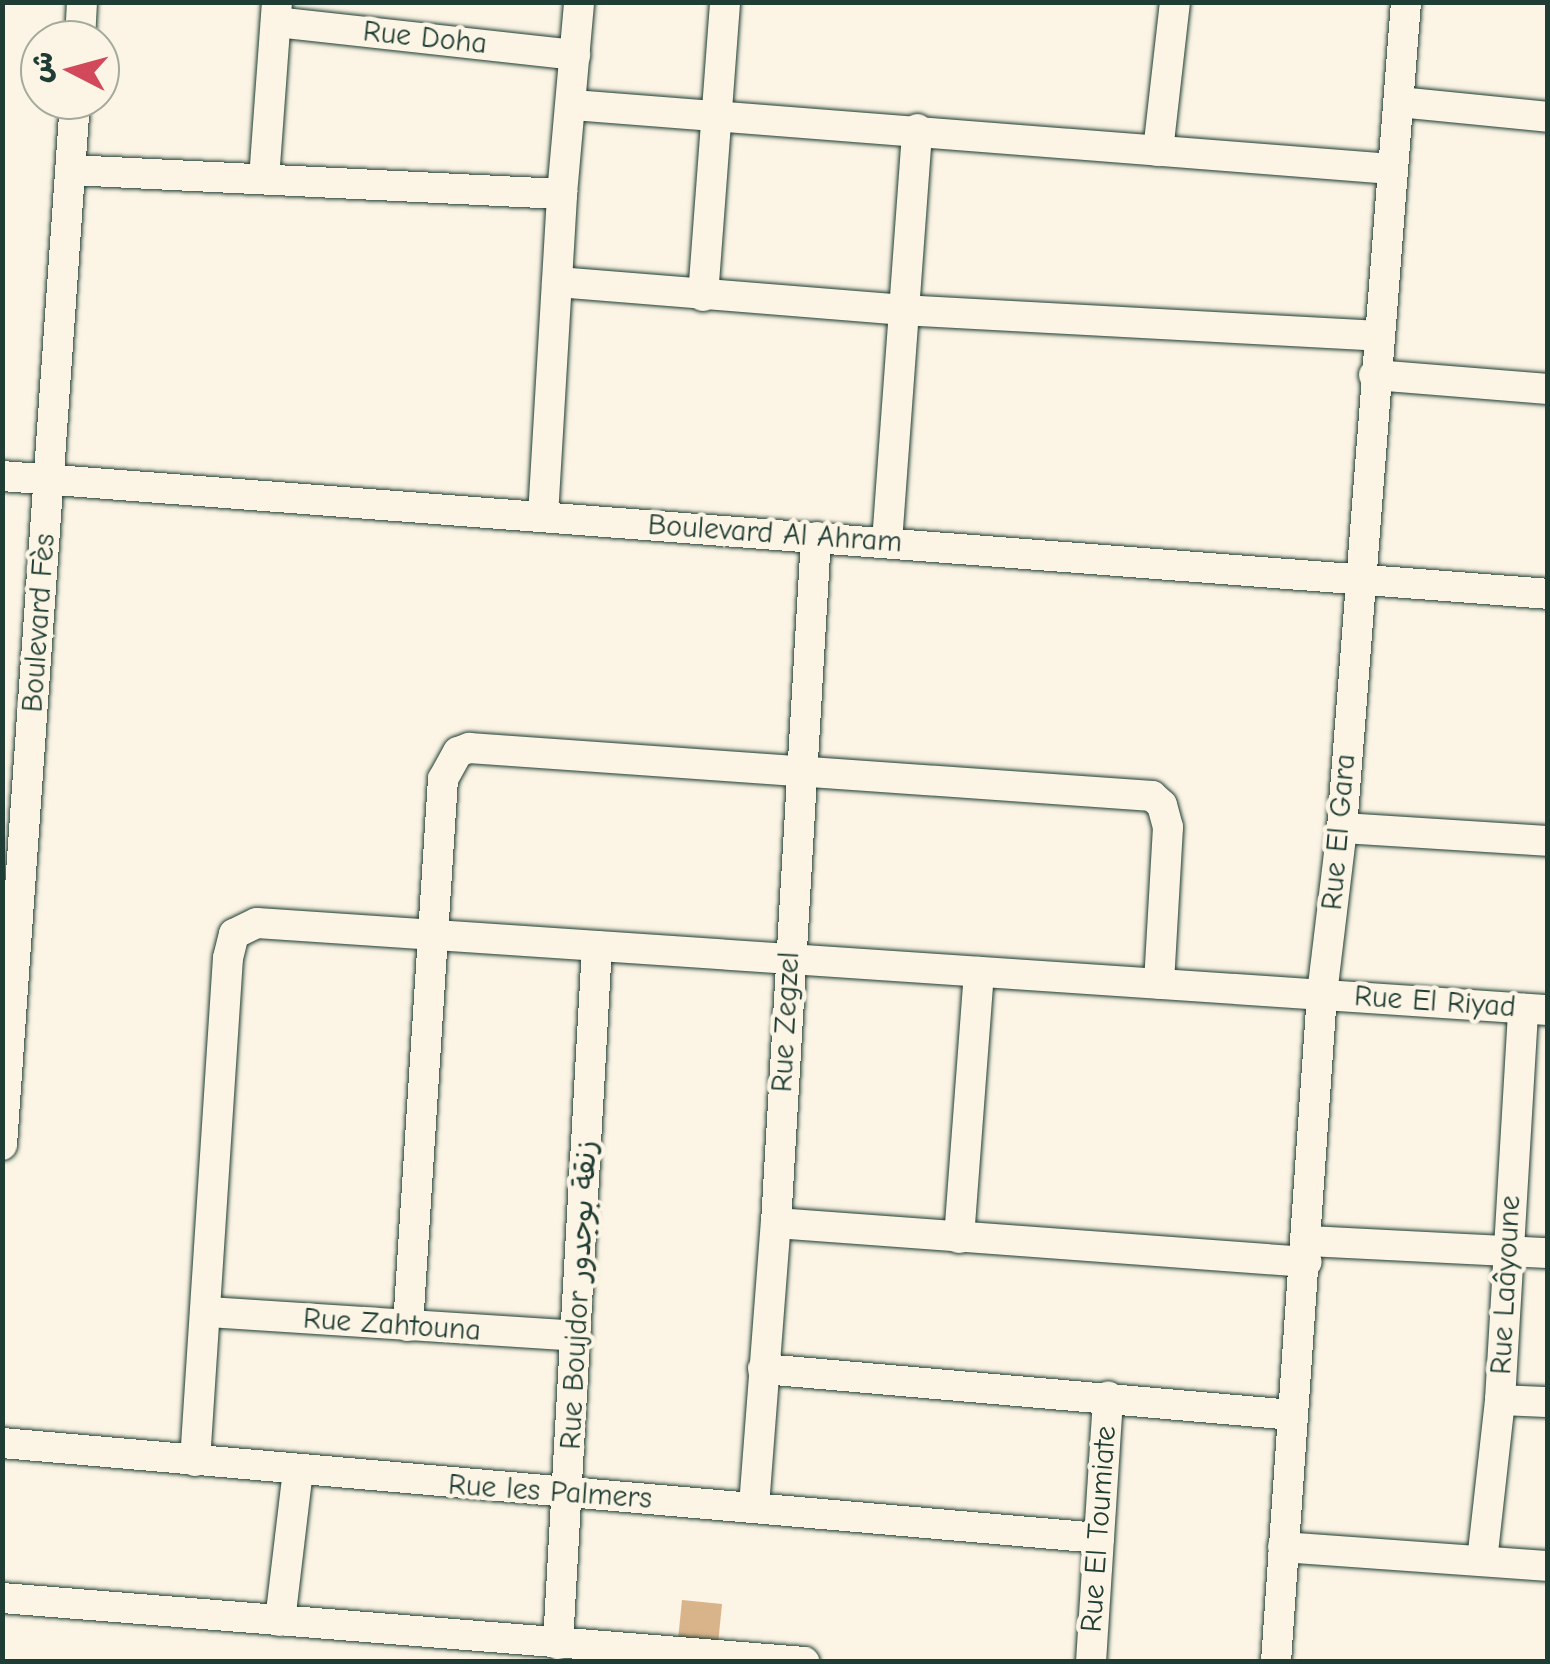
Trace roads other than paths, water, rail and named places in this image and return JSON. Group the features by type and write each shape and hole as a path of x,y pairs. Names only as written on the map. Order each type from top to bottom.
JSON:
{"street":[{"path":"542,516 562,194 573,105 579,2"},
{"path":"703,296 725,2"},
{"path":"1158,151 1174,2"},
{"name":"Rue El Gara","path":"1276,1662 1322,994 1342,828 1374,375 1406,2"},
{"path":"264,179 276,12"},
{"name":"Rue Doha","path":"276,12 575,55"},
{"path":"1400,102 1548,117"},
{"path":"573,105 1392,169"},
{"name":"Boulevard Fès","path":"2,1145 13,834 49,480 74,120"},
{"path":"887,542 917,129"},
{"path":"70,170 562,194"},
{"path":"558,282 902,310 1378,336"},
{"path":"1374,375 1548,389"},
{"name":"Boulevard Al Ahram","path":"2,476 1548,594"},
{"name":"Rue Zegzel","path":"754,1506 776,1223 816,537"},
{"path":"408,1326 436,937 443,779 448,763 458,752 469,748 1152,796 1162,805 1168,827 1160,984"},
{"path":"1342,828 1548,842"},
{"name":"Rue El Riyad","path":"208,1312 228,958 234,934 257,923 1535,1010"},
{"name":"Rue Boujdor زنقة بوجدور","path":"558,1644 570,1494 597,946"},
{"path":"960,1238 979,972"},
{"name":"Rue Laâyoune","path":"1482,1562 1500,1400 1508,1251 1535,1010"},
{"path":"776,1223 960,1238 1307,1252 1548,1253"},
{"path":"195,1461 208,1312"},
{"name":"Rue Zahtouna","path":"208,1312 576,1336"},
{"path":"763,1369 1293,1415"},
{"name":"Rue El Toumiate","path":"1091,1662 1108,1397"},
{"path":"1500,1400 1548,1402"},
{"name":"Rue les Palmers","path":"2,1443 1098,1538"},
{"path":"280,1621 298,1471"},
{"path":"1283,1547 1548,1566"},
{"path":"2,1598 280,1621 458,1649 558,1644 804,1662"}]}
